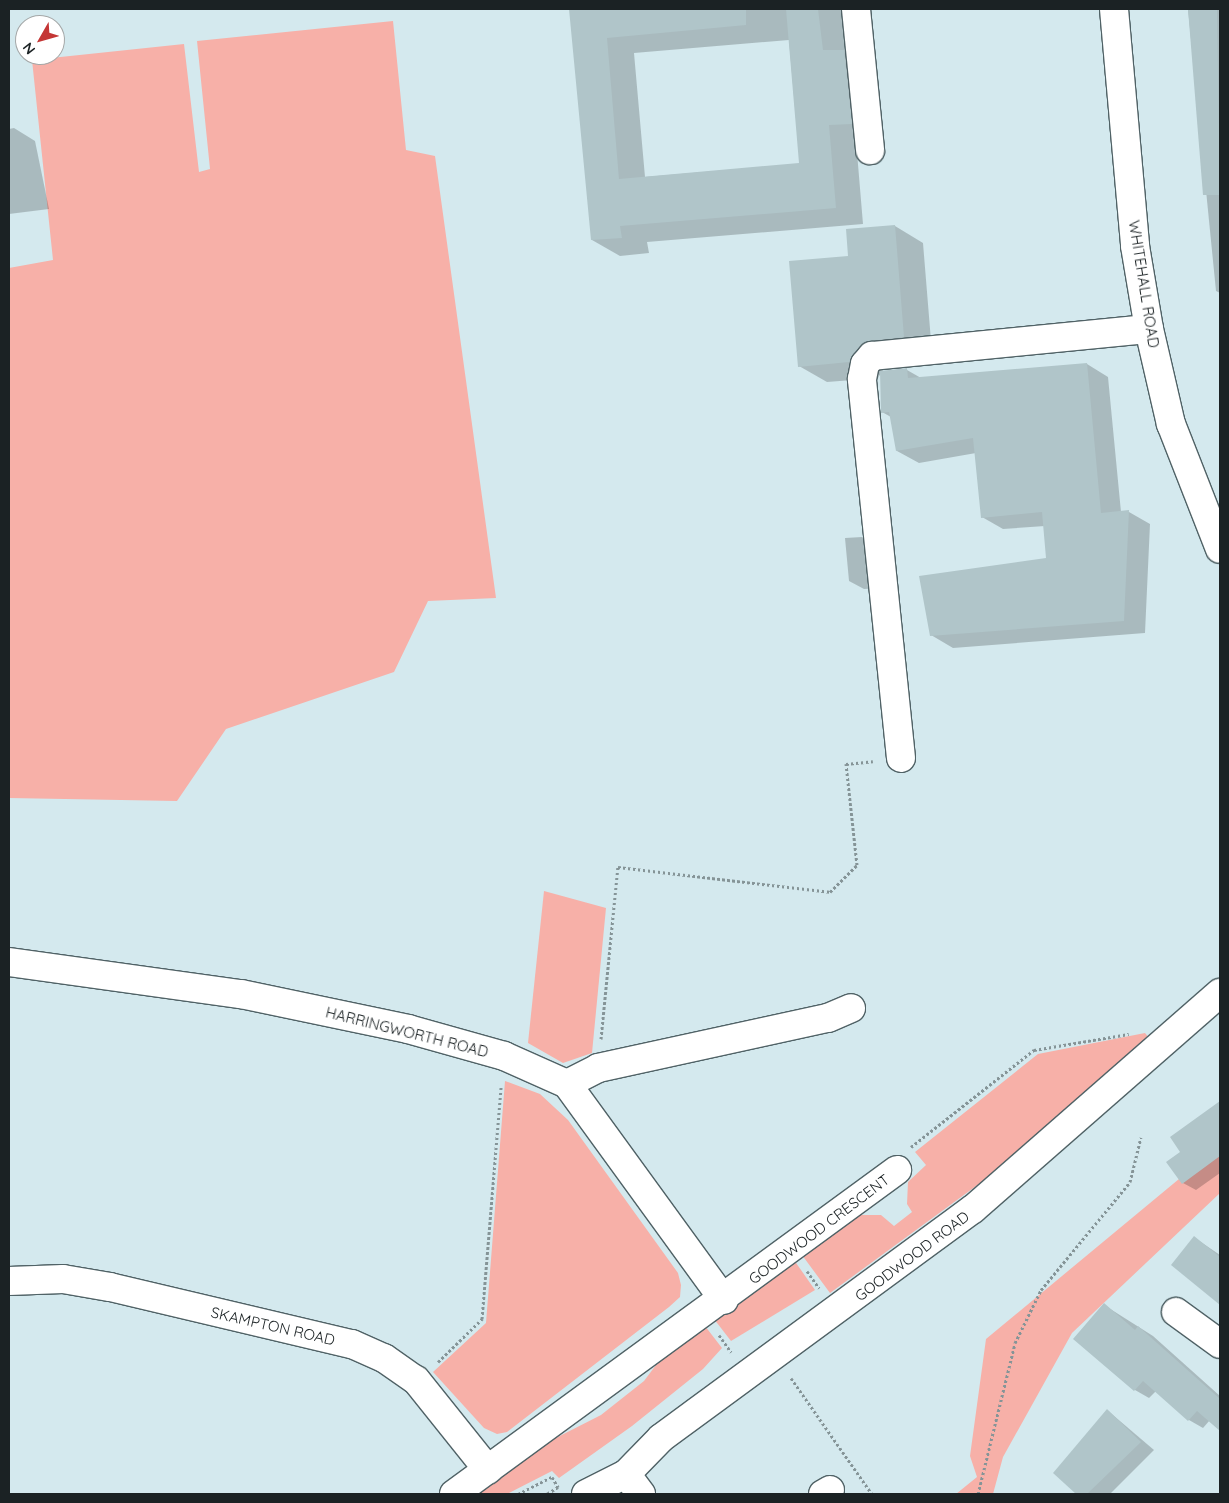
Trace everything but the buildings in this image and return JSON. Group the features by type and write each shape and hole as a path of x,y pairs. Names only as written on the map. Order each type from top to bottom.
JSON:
{"street":[{"path":"856,9 870,150"},
{"name":"WHITEHALL ROAD","path":"1114,9 1136,246 1150,329 1171,424 1220,549"},
{"path":"901,758 862,380 865,364 872,356 1150,329"},
{"name":"HARRINGWORTH ROAD","path":"9,962 240,994 408,1029 504,1056 566,1084 714,1307"},
{"name":"GOODWOOD ROAD","path":"586,1494 634,1484 661,1438 837,1312 973,1209 1220,993"},
{"path":"566,1084 598,1068 828,1018 851,1008"},
{"name":"GOODWOOD CRESCENT","path":"454,1494 714,1307 897,1170"},
{"name":"SKAMPTON ROAD","path":"9,1281 63,1279 101,1285 352,1344 384,1358 416,1380 488,1470"},
{"path":"1176,1312 1220,1344"}],"path":[{"path":"598,1068 618,867 830,892 856,865 846,764 901,758"},
{"name":"GOODWOOD CRESCENT","path":"897,1170 904,1152 1034,1050 1135,1033"},
{"path":"416,1380 482,1319 504,1056"},
{"path":"978,1494 1015,1343 1041,1290 1130,1182 1141,1136"},
{"path":"791,1250 837,1312"},
{"path":"714,1307 748,1374"},
{"path":"775,1355 872,1494"},
{"path":"518,1494 552,1477 558,1487 547,1494"}],"shaded area":[{"path":"393,21 406,150 435,156 496,598 428,601 394,672 226,729 177,801 9,798 9,268 53,260 33,65 65,65 65,57 184,44 199,172 210,169 197,41"},
{"path":"544,891 606,908 592,1053 563,1063 528,1043"},
{"path":"1145,1033 1150,1039 1013,1159 830,1293 802,1255 857,1215 881,1215 894,1226 912,1212 907,1204 908,1182 926,1165 915,1152 1038,1054"},
{"path":"505,1081 540,1094 568,1120 678,1273 681,1285 680,1297 669,1307 507,1432 497,1434 484,1428 433,1372 486,1323"},
{"path":"1220,1145 1220,1193 1072,1333 1003,1457 993,1494 956,1494 977,1477 970,1456 986,1339"},
{"path":"794,1260 815,1290 731,1341 714,1319"},
{"path":"705,1326 722,1348 703,1369 632,1426 559,1478 552,1471 507,1494 474,1494 546,1443 601,1415 644,1381 662,1357"}]}
